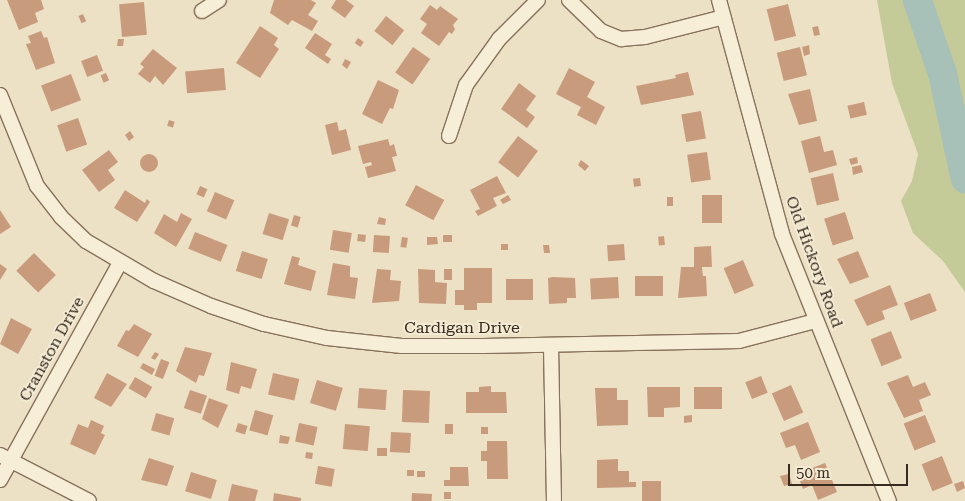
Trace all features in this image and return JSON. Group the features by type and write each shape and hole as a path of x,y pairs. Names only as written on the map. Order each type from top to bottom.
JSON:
{"street":[{"path":"202,11 219,0"},
{"path":"449,136 466,85 499,39 538,0"},
{"path":"569,0 601,31 621,39 645,37 724,17"},
{"name":"Old Hickory Road","path":"720,0 782,234 889,501"},
{"name":"Cardigan Drive","path":"0,95 30,173 47,201 86,241 120,263 211,306 264,324 327,338 402,346 551,346 739,342 816,321"},
{"name":"Cranston Drive","path":"0,480 5,458 120,263"},
{"path":"551,346 554,501"},
{"path":"5,458 90,501"}],"green space":[{"path":"877,0 965,0 965,292 943,261 913,233 901,201 912,181 918,154 892,83"}],"building":[{"path":"7,0 41,0 44,9 35,13 38,22 19,30"},
{"path":"274,0 311,0 316,3 308,15 318,21 312,31 292,20 288,25 270,13"},
{"path":"336,0 346,0 354,6 345,18 331,8"},
{"path":"144,2 147,35 122,37 119,4"},
{"path":"788,4 796,36 775,41 767,9"},
{"path":"430,5 437,10 440,6 458,19 453,25 455,29 452,34 449,32 439,46 421,33 427,24 420,19"},
{"path":"83,14 86,21 82,23 78,16"},
{"path":"386,16 404,30 392,45 374,31"},
{"path":"260,26 278,38 274,45 279,49 260,78 236,63"},
{"path":"818,26 820,35 814,36 812,27"},
{"path":"41,31 44,38 47,37 55,63 36,70 26,44 31,43 28,36"},
{"path":"315,33 332,44 325,55 331,59 328,64 305,48"},
{"path":"358,38 364,42 360,47 355,43"},
{"path":"118,39 124,39 123,46 117,46"},
{"path":"809,45 810,54 804,56 802,47"},
{"path":"413,47 430,59 412,84 395,72"},
{"path":"800,47 807,75 784,81 777,53"},
{"path":"153,49 177,68 163,85 155,76 150,83 138,74 144,67 140,64"},
{"path":"97,55 103,71 87,77 81,61"},
{"path":"345,59 351,62 347,69 342,65"},
{"path":"224,68 226,90 187,93 185,71"},
{"path":"569,68 595,82 587,97 605,107 596,125 577,115 581,107 556,94"},
{"path":"688,72 694,95 641,105 636,86 676,78 675,75"},
{"path":"106,73 109,80 104,83 100,75"},
{"path":"71,74 81,100 51,112 41,85"},
{"path":"378,80 399,90 393,109 390,108 382,124 362,114"},
{"path":"519,83 536,96 526,110 535,117 527,128 501,109"},
{"path":"810,89 817,121 799,125 788,94"},
{"path":"864,102 867,115 850,118 847,106"},
{"path":"701,111 706,139 686,142 681,114"},
{"path":"78,118 87,144 66,152 57,125"},
{"path":"169,120 175,122 173,128 167,126"},
{"path":"337,122 339,131 346,129 351,150 332,155 325,125"},
{"path":"130,131 134,137 129,141 125,135"},
{"path":"518,136 538,151 518,177 498,162"},
{"path":"820,136 824,152 833,150 837,165 809,173 801,141"},
{"path":"388,139 390,146 394,144 397,156 392,157 396,171 368,178 365,167 372,165 371,162 363,164 358,146"},
{"path":"109,150 118,162 108,170 115,180 99,192 82,170"},
{"path":"707,152 711,180 691,183 687,155"},
{"path":"149,154 155,157 158,163 155,169 149,172 143,169 140,163 143,157"},
{"path":"857,157 858,163 851,165 849,159"},
{"path":"581,160 589,166 585,171 578,165"},
{"path":"861,165 863,172 853,175 852,167"},
{"path":"833,173 839,200 817,205 811,178"},
{"path":"497,176 506,193 493,198 497,206 478,216 475,211 480,209 470,190"},
{"path":"640,178 641,186 634,187 633,179"},
{"path":"416,185 444,200 433,220 405,205"},
{"path":"200,186 207,189 204,197 196,194"},
{"path":"125,190 145,203 147,199 150,202 137,222 114,208"},
{"path":"215,192 234,200 226,220 207,211"},
{"path":"508,195 511,200 503,204 500,200"},
{"path":"702,195 722,195 722,223 702,223"},
{"path":"667,197 673,197 673,206 667,206"},
{"path":"0,210 11,227 0,234"},
{"path":"845,212 854,239 833,245 824,219"},
{"path":"181,213 192,219 176,247 154,233 164,214 177,222"},
{"path":"269,213 289,219 283,240 263,234"},
{"path":"294,215 301,217 298,228 291,226"},
{"path":"379,217 386,219 385,225 377,224"},
{"path":"333,230 352,233 349,253 330,250"},
{"path":"195,232 227,245 221,262 188,249"},
{"path":"358,234 366,235 365,242 357,241"},
{"path":"374,235 390,236 389,253 373,252"},
{"path":"443,235 452,235 452,242 443,242"},
{"path":"664,236 665,245 659,246 658,237"},
{"path":"402,237 408,238 406,248 400,247"},
{"path":"427,237 437,237 438,244 427,245"},
{"path":"501,244 508,244 508,250 501,250"},
{"path":"624,244 625,260 608,261 607,245"},
{"path":"543,245 549,245 550,253 544,253"},
{"path":"711,246 712,267 702,267 703,276 706,276 707,296 678,298 681,267 694,267 694,247"},
{"path":"242,251 268,259 262,279 236,271"},
{"path":"858,251 869,277 850,284 837,259"},
{"path":"34,253 56,275 38,293 16,271"},
{"path":"292,256 300,258 298,265 316,271 311,291 284,284"},
{"path":"743,260 754,286 735,294 724,268"},
{"path":"333,263 350,266 350,277 358,278 355,299 327,295"},
{"path":"0,264 7,269 0,280"},
{"path":"464,268 492,268 492,303 477,303 477,310 464,310 464,305 455,305 455,290 464,290"},
{"path":"377,269 391,270 390,280 401,281 399,301 372,303"},
{"path":"418,269 435,270 435,282 447,283 446,304 419,303"},
{"path":"444,269 452,269 452,280 444,280"},
{"path":"635,276 663,276 663,296 635,296"},
{"path":"618,277 619,298 591,299 590,278"},
{"path":"548,278 575,278 576,298 567,298 567,303 549,304"},
{"path":"506,279 533,279 533,300 506,300"},
{"path":"890,285 898,305 882,311 885,319 867,326 854,300"},
{"path":"930,293 937,311 911,321 904,303"},
{"path":"11,318 32,329 18,354 0,344"},
{"path":"134,324 152,334 138,357 117,346 126,330 129,331"},
{"path":"891,331 902,358 881,366 871,339"},
{"path":"185,347 212,353 204,376 199,375 196,383 176,371"},
{"path":"155,352 159,354 155,360 151,358"},
{"path":"161,359 169,362 163,379 155,376"},
{"path":"231,362 257,369 251,389 241,386 239,394 226,390"},
{"path":"143,363 155,369 152,375 140,368"},
{"path":"107,373 127,384 111,407 94,398"},
{"path":"273,373 299,379 294,401 268,394"},
{"path":"908,375 913,387 925,382 931,395 919,400 923,411 904,418 887,383"},
{"path":"761,376 768,393 752,399 745,382"},
{"path":"135,377 152,387 146,398 128,388"},
{"path":"317,380 343,388 336,411 310,403"},
{"path":"791,385 803,412 784,421 772,394"},
{"path":"491,386 491,392 506,392 507,413 466,413 466,392 479,392 479,387"},
{"path":"647,387 680,387 680,407 664,408 664,417 648,417"},
{"path":"694,387 722,387 722,409 694,409"},
{"path":"359,388 387,390 386,410 358,408"},
{"path":"595,388 617,388 617,400 628,400 628,425 597,426"},
{"path":"190,390 207,396 201,414 184,408"},
{"path":"403,390 430,391 429,423 402,422"},
{"path":"209,398 228,405 218,428 202,419"},
{"path":"255,410 273,415 267,435 249,430"},
{"path":"156,413 174,418 169,436 151,430"},
{"path":"692,415 692,422 684,423 684,416"},
{"path":"925,415 936,442 915,451 904,424"},
{"path":"91,420 104,426 101,433 105,435 95,455 70,444 78,424 88,428"},
{"path":"808,422 820,452 801,460 795,445 786,448 780,433"},
{"path":"238,423 248,426 245,435 235,432"},
{"path":"299,423 318,427 314,446 295,442"},
{"path":"345,424 370,426 368,451 343,449"},
{"path":"445,424 453,424 453,434 445,434"},
{"path":"481,427 488,427 488,434 481,434"},
{"path":"391,432 411,433 410,453 390,452"},
{"path":"280,435 290,437 288,444 279,443"},
{"path":"487,441 507,441 508,479 487,479 487,461 481,461 481,451 487,451"},
{"path":"377,448 387,448 387,456 377,456"},
{"path":"306,452 313,453 312,459 305,458"},
{"path":"942,456 953,483 932,491 922,464"},
{"path":"149,458 174,466 167,486 141,480"},
{"path":"618,459 618,471 629,471 629,482 636,482 636,487 597,488 597,460"},
{"path":"825,463 837,492 818,500 812,485 803,489 797,474"},
{"path":"318,466 335,469 332,487 315,484"},
{"path":"450,467 468,467 469,486 444,486 444,480 450,480"},
{"path":"407,470 414,470 414,476 407,476"},
{"path":"417,471 425,471 425,477 417,477"},
{"path":"191,472 217,480 211,499 185,491"},
{"path":"789,474 792,484 784,486 780,476"},
{"path":"642,481 661,481 661,501 642,501"},
{"path":"963,481 965,488 957,492 954,484"},
{"path":"232,484 258,490 255,501 228,501"},
{"path":"444,492 451,492 451,499 444,499"},
{"path":"274,493 301,498 301,501 273,501"},
{"path":"412,493 432,494 432,501 412,501"}],"waterway":[{"path":"917,0 942,73 965,179"}]}
